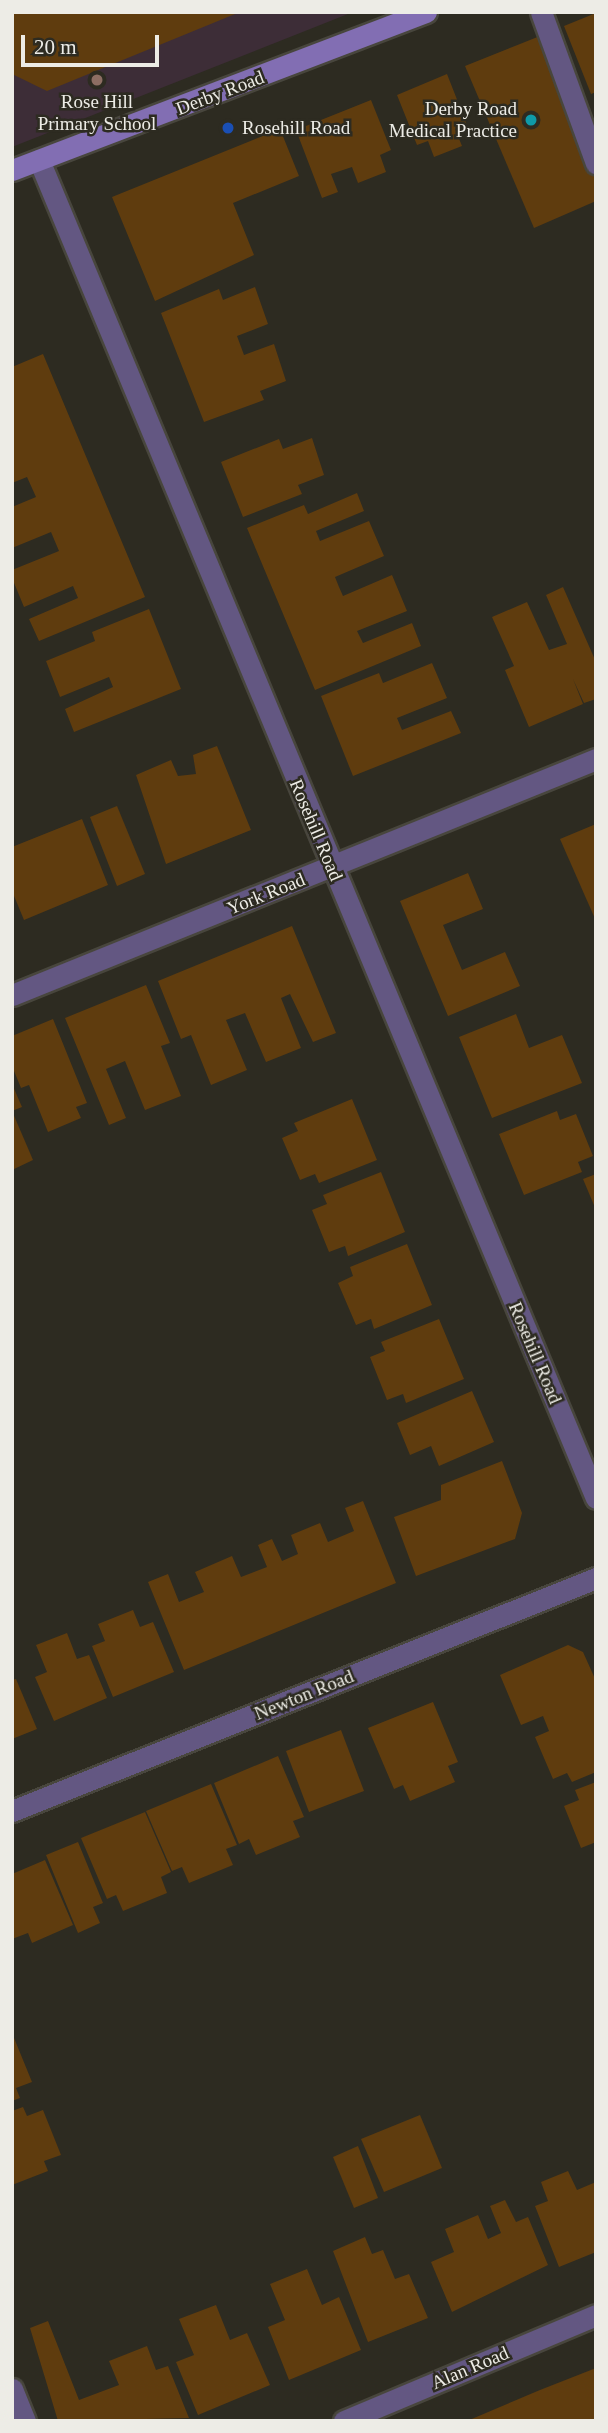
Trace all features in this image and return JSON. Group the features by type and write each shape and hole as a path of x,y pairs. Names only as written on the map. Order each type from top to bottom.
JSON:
{"main road":[{"name":"Derby Road","path":"12,170 426,12"}],"street":[{"path":"541,12 596,163"},
{"name":"Rosehill Road","path":"39,160 596,1498"},
{"name":"York Road","path":"12,995 332,868 596,759"},
{"name":"Newton Road","path":"12,1811 596,1578"},
{"name":"Alan Road","path":"344,2421 596,2315"},
{"path":"12,2389 25,2421"}],"shaded area":[{"name":"Rose Hill Primary School","path":"12,12 353,12 12,147"}],"building":[{"path":"12,12 240,12 47,91 12,74"},
{"path":"596,13 596,92 591,94 564,26"},
{"name":"Derby Road Medical Practice","path":"540,36 596,173 596,201 534,228 465,66"},
{"path":"447,74 467,125 455,129 462,146 434,157 428,141 417,145 397,95"},
{"path":"371,100 391,150 380,155 386,172 358,183 352,167 331,174 338,192 322,198 296,130"},
{"path":"280,129 299,176 233,203 254,255 155,301 112,197"},
{"path":"255,287 268,324 237,336 244,355 274,344 286,381 260,391 264,400 204,422 161,313 219,289 223,300"},
{"path":"43,354 145,597 39,641 29,619 78,598 73,586 24,607 12,578 12,570 59,551 51,532 12,548 12,507 36,497 27,477 12,483 12,367"},
{"path":"312,438 324,475 298,485 302,494 243,517 221,462 279,439 283,449"},
{"path":"357,493 364,511 316,531 320,541 369,521 384,556 335,577 339,587 343,596 392,575 407,611 357,631 363,643 412,623 421,646 315,690 247,528 304,505 308,514"},
{"path":"563,587 596,662 596,699 584,703 573,679 583,704 529,727 505,670 514,666 492,617 527,602 549,650 567,644 546,595"},
{"path":"149,609 181,689 74,732 65,709 113,687 109,677 60,697 46,661 95,641 92,632"},
{"path":"432,663 447,698 397,718 402,730 451,711 461,733 353,776 321,696 379,673 383,683"},
{"path":"217,746 251,830 166,864 136,775 171,760 178,776 196,774 193,755"},
{"path":"117,806 145,874 117,886 90,817"},
{"path":"82,819 108,885 24,920 12,891 12,847"},
{"path":"596,824 596,921 560,839"},
{"path":"468,873 483,909 443,925 462,970 505,952 520,986 448,1016 400,901"},
{"path":"292,926 336,1033 313,1042 290,994 281,998 301,1048 266,1062 245,1013 226,1020 247,1070 211,1085 191,1035 181,1039 158,981"},
{"path":"146,985 170,1043 161,1046 181,1096 145,1110 125,1061 106,1069 126,1118 109,1125 65,1018"},
{"path":"516,1014 529,1048 562,1035 582,1083 492,1118 459,1037"},
{"path":"53,1019 87,1103 76,1107 81,1118 48,1132 29,1085 21,1088 12,1066 12,1036"},
{"path":"12,1084 22,1107 12,1111"},
{"path":"352,1099 377,1160 319,1183 315,1174 300,1180 282,1138 298,1131 294,1123"},
{"path":"12,1111 33,1160 12,1170"},
{"path":"557,1111 560,1120 576,1114 593,1156 578,1162 582,1172 524,1195 499,1134"},
{"path":"381,1172 405,1232 348,1256 345,1246 329,1252 312,1210 327,1204 323,1195"},
{"path":"596,1174 596,1210 583,1179"},
{"path":"407,1244 432,1305 374,1329 371,1319 356,1325 338,1283 353,1276 350,1267"},
{"path":"439,1319 464,1379 406,1403 403,1394 387,1400 370,1357 385,1351 381,1342"},
{"path":"472,1391 494,1442 439,1466 431,1446 410,1455 397,1423"},
{"path":"502,1461 522,1513 515,1539 416,1576 394,1517 441,1500 441,1485"},
{"path":"363,1501 396,1583 184,1670 148,1582 168,1574 179,1602 204,1592 195,1572 232,1556 241,1577 267,1567 258,1545 272,1539 282,1561 298,1554 291,1535 320,1523 328,1542 354,1531 345,1508"},
{"path":"133,1610 140,1627 153,1622 174,1672 113,1697 92,1646 105,1641 98,1624"},
{"path":"67,1633 77,1659 89,1655 107,1698 54,1721 35,1677 47,1672 36,1645"},
{"path":"568,1645 583,1652 596,1681 596,1772 572,1782 567,1773 553,1779 535,1737 549,1731 543,1716 521,1725 500,1675"},
{"path":"16,1679 37,1729 12,1739 12,1680"},
{"path":"433,1702 458,1762 448,1766 455,1782 410,1801 403,1785 394,1789 368,1728"},
{"path":"341,1730 364,1791 309,1812 286,1751"},
{"path":"278,1756 304,1817 293,1821 300,1837 256,1855 249,1839 239,1844 214,1783"},
{"path":"596,1782 596,1842 581,1848 564,1806 579,1800 575,1790"},
{"path":"211,1784 237,1845 226,1849 233,1865 189,1883 182,1867 172,1871 146,1811"},
{"path":"145,1812 171,1872 161,1877 167,1893 123,1911 116,1895 107,1899 81,1838"},
{"path":"78,1842 103,1903 93,1907 100,1923 78,1933 46,1855"},
{"path":"45,1860 73,1925 32,1943 28,1933 12,1939 12,1874"},
{"path":"12,2033 32,2082 16,2088 20,2098 12,2101"},
{"path":"23,2107 27,2116 43,2110 61,2155 44,2161 48,2171 12,2185 12,2111"},
{"path":"420,2115 442,2168 384,2192 361,2139"},
{"path":"358,2146 378,2198 354,2208 333,2157"},
{"path":"568,2171 577,2190 596,2182 596,2252 559,2267 535,2206 548,2201 541,2182"},
{"path":"505,2200 516,2222 528,2217 548,2265 452,2312 431,2262 454,2252 445,2229 478,2215 488,2239 501,2233 490,2206"},
{"path":"365,2237 372,2254 383,2250 395,2279 409,2274 428,2318 368,2342 333,2251"},
{"path":"307,2269 322,2305 339,2297 361,2350 289,2380 268,2327 285,2320 270,2284"},
{"path":"216,2305 230,2340 247,2333 270,2385 198,2415 176,2362 194,2355 179,2319"},
{"path":"48,2321 79,2400 119,2385 109,2361 147,2346 156,2370 168,2366 189,2418 58,2421 30,2328"},
{"path":"596,2368 596,2421 467,2421 540,2390"}],"place":[{"name":"Rose Hill Primary School","path":"97,80"},
{"name":"Derby Road Medical Practice","path":"531,120"},
{"name":"Rosehill Road","path":"228,128"}]}
